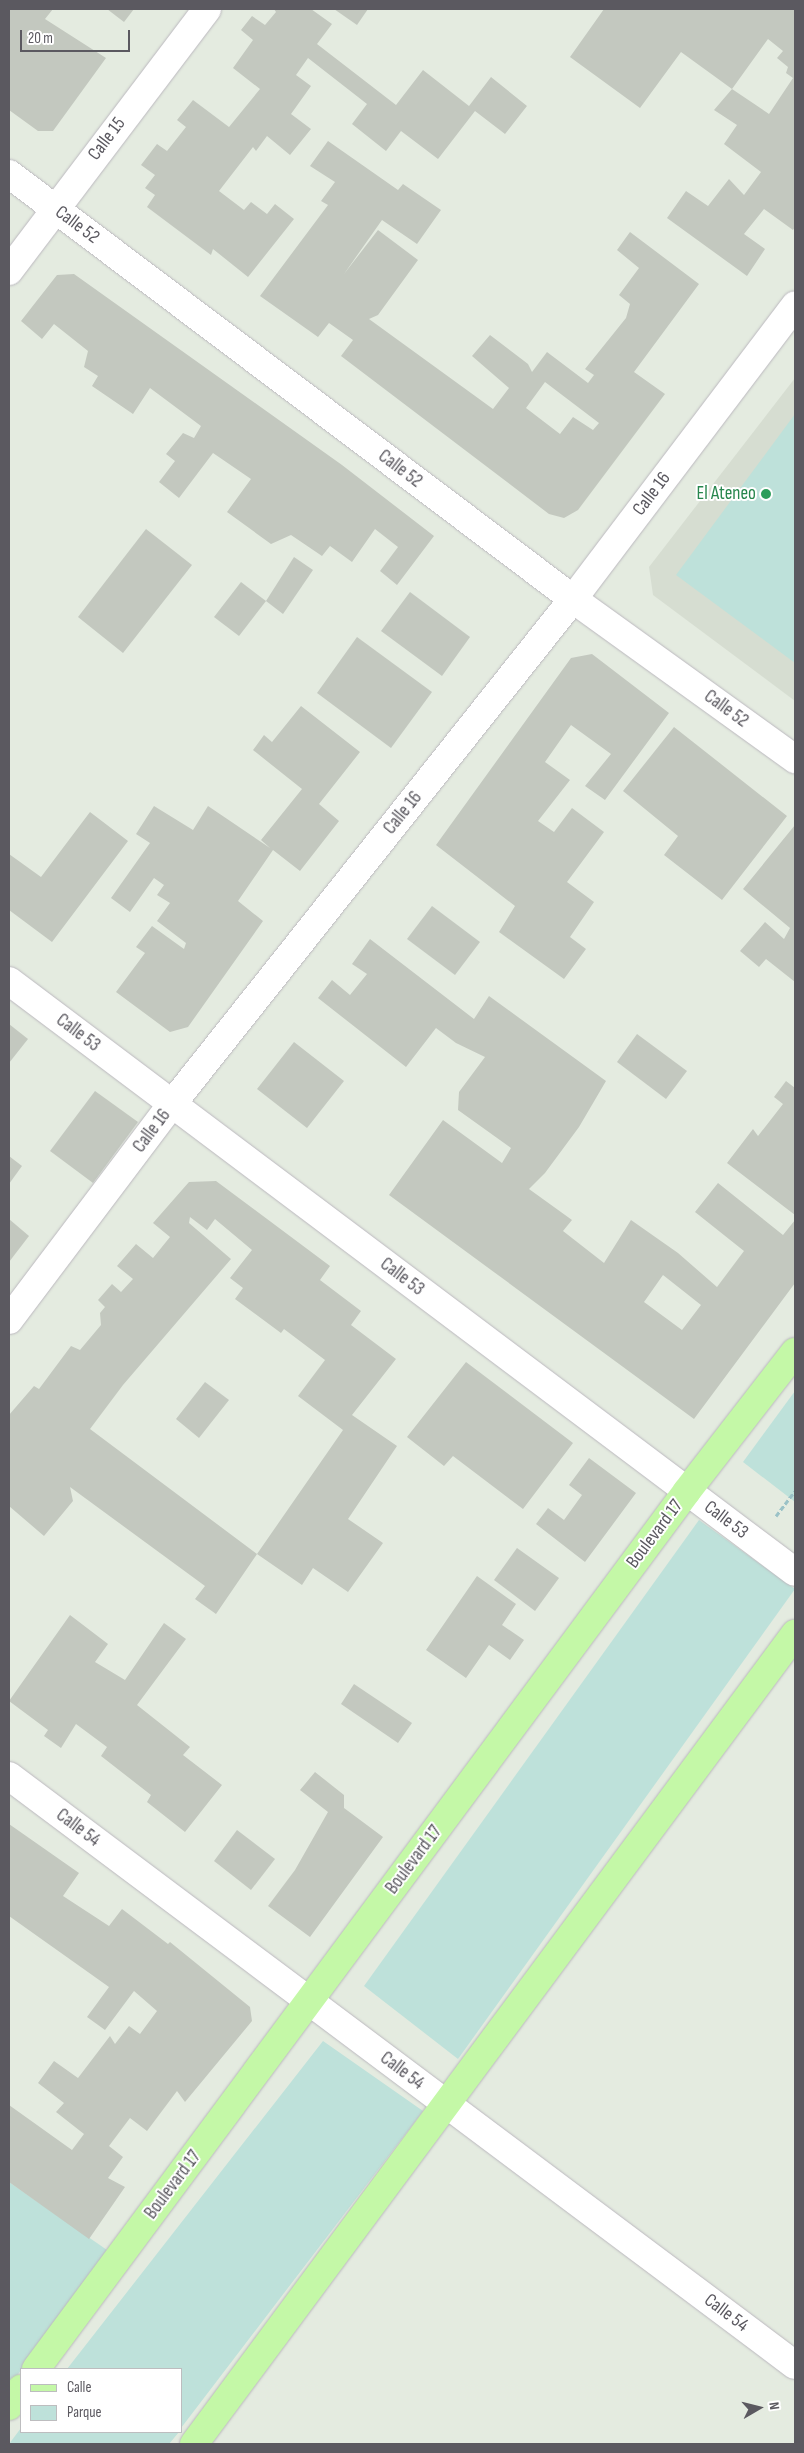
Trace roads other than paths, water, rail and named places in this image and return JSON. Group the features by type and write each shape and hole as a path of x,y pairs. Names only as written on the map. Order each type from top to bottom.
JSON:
{"main road":[{"name":"Boulevard 17","path":"37,2368 687,1491 795,1352"},
{"path":"194,2444 795,1634"},
{"path":"9,2406 20,2390"}],"street":[{"name":"Calle 15","path":"9,270 207,9"},
{"name":"Calle 52","path":"9,174 574,599 795,759"},
{"name":"Calle 16","path":"9,1320 172,1104 574,599 795,305"},
{"name":"Calle 53","path":"9,981 795,1572"},
{"name":"Calle 54","path":"9,1776 795,2365"}],"place":[{"name":"El Ateneo","path":"766,494"}]}
